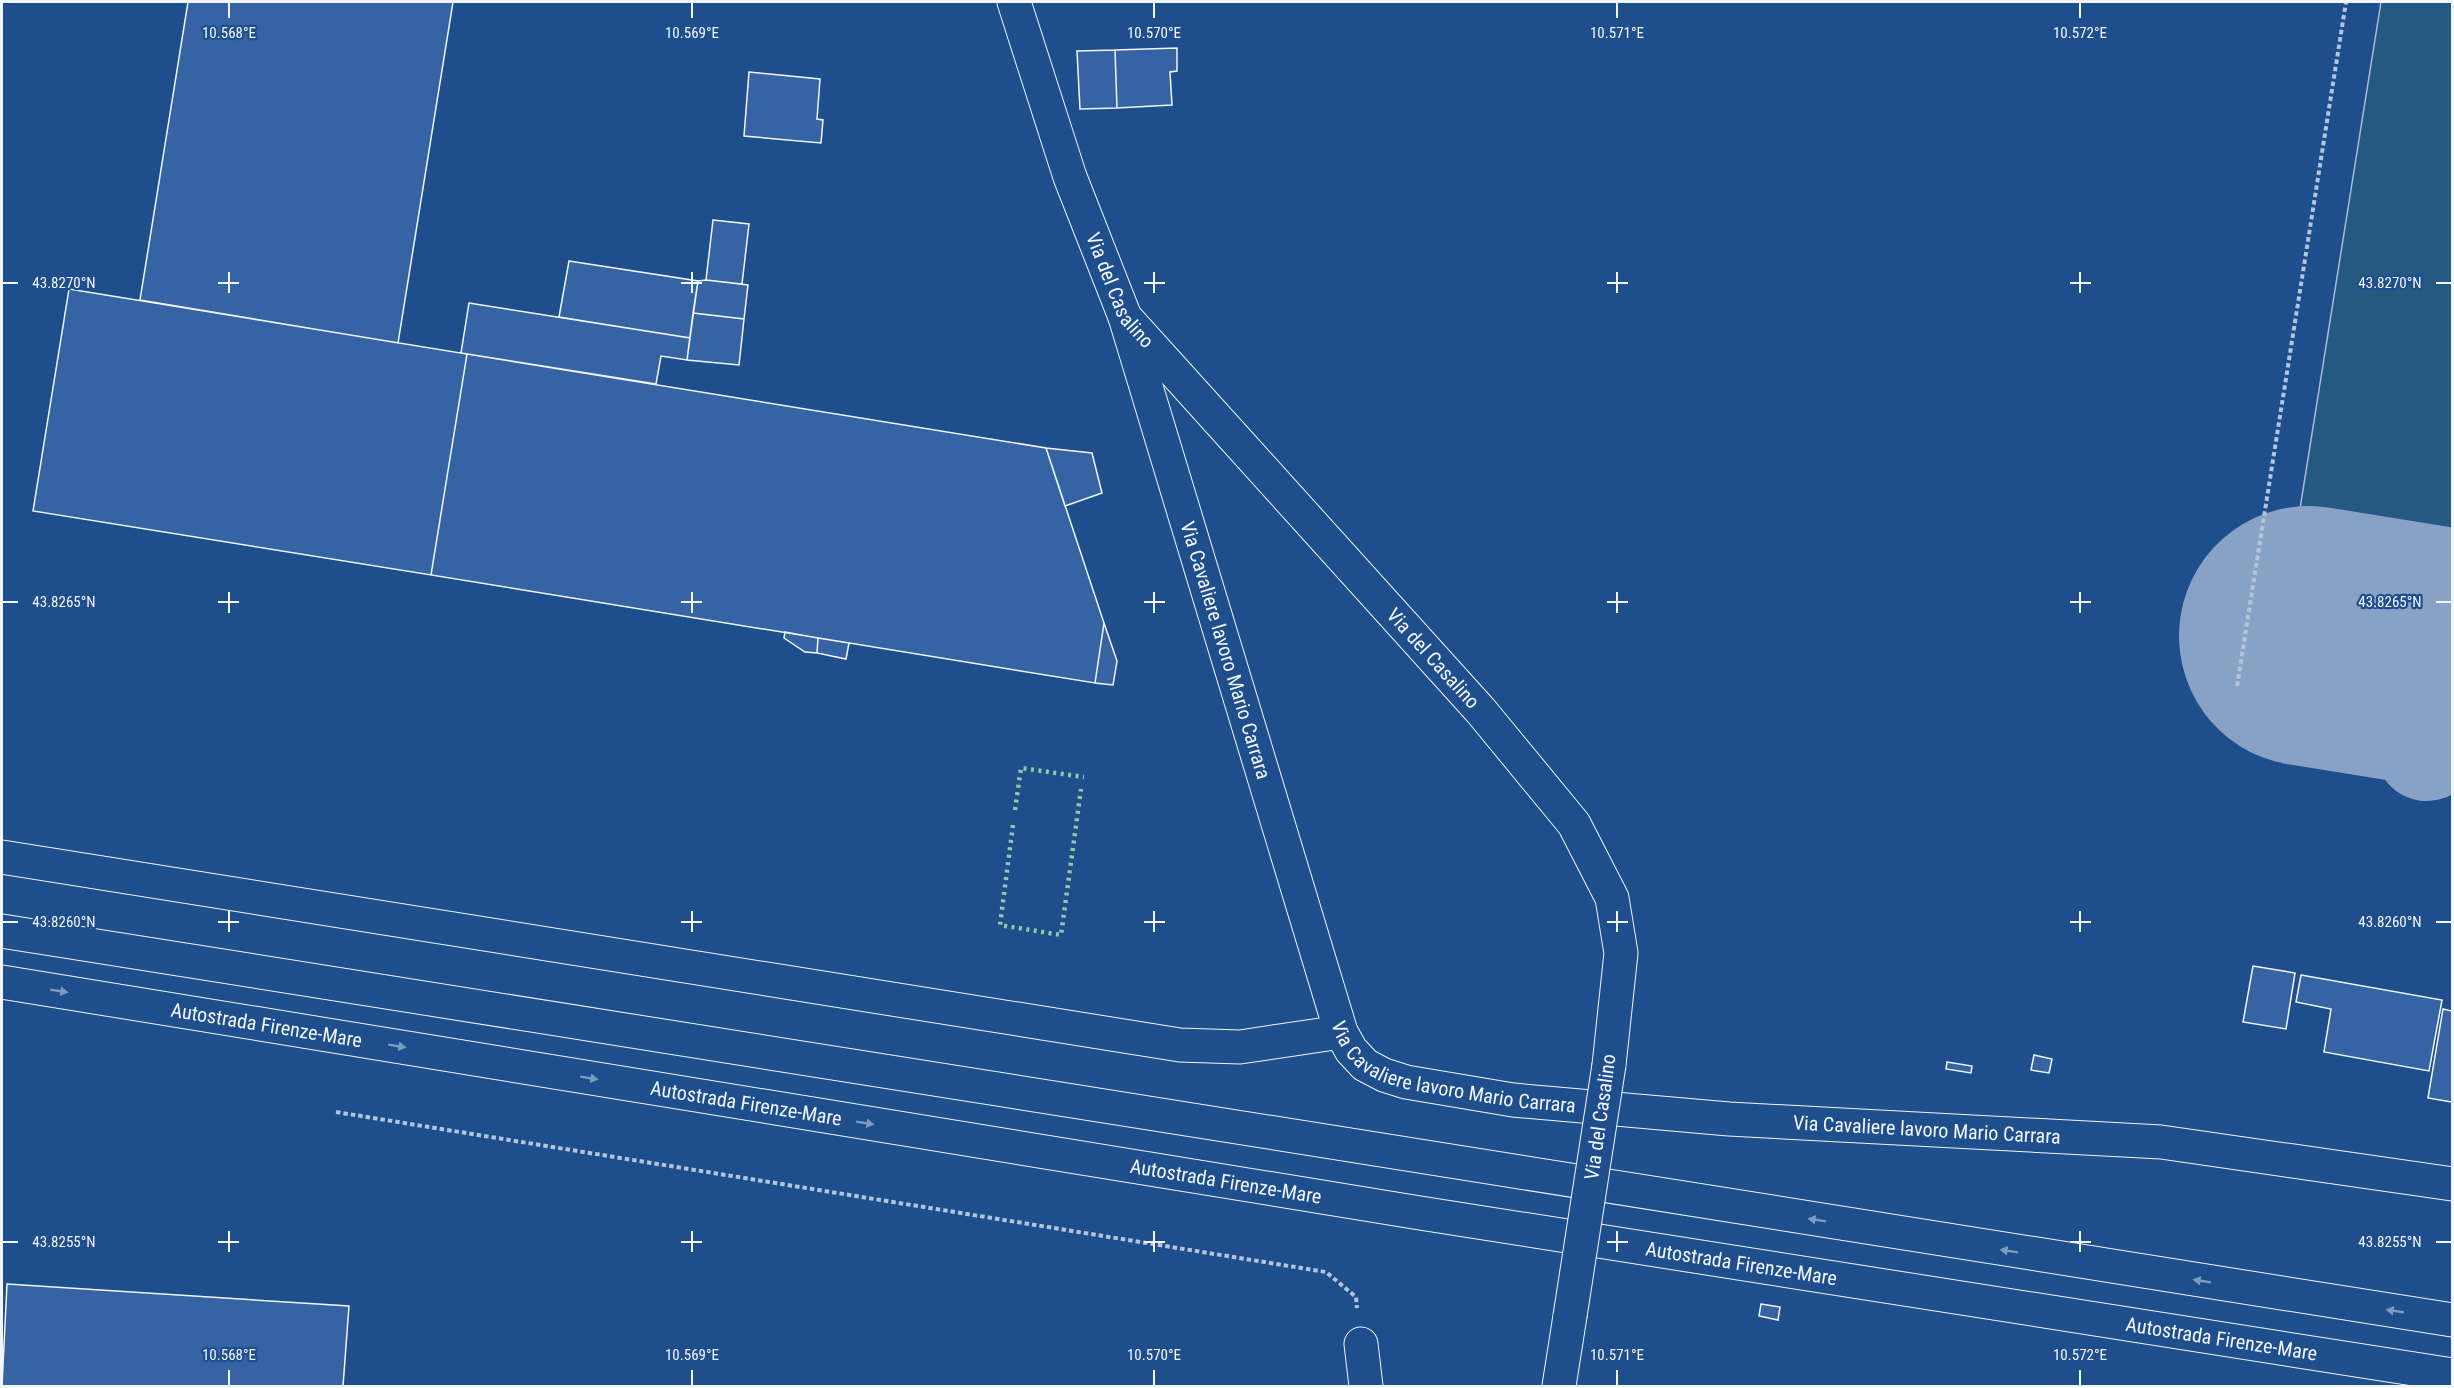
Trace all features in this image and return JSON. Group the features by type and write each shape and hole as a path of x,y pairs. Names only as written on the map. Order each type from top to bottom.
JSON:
{"main road":[{"name":"Via del Casalino","path":"1014,2 1070,177 1125,317 1481,711 1574,824 1612,898 1621,952 1608,1065 1559,1386"},
{"name":"Via Cavaliere lavoro Mario Carrara","path":"1125,317 1341,1032 1351,1050 1365,1065 1384,1075 1406,1082 1513,1100 1729,1119 2161,1142 2452,1184"},
{"path":"2,857 1180,1045 1240,1047 1341,1032"},
{"path":"2,931 2452,1320"},
{"name":"Autostrada Firenze-Mare","path":"2,982 1431,1215 2452,1375"},
{"path":"1361,1344 1366,1386"}],"path":[{"path":"2237,686 2346,2"},
{"path":"336,1112 1326,1272 1356,1297 1361,1344"}],"shaded area":[{"path":"2381,2 2452,2 2452,590 2291,565"}],"building":[{"path":"188,2 453,2 398,343 140,300"},
{"path":"1177,48 1177,71 1170,72 1172,105 1117,108 1115,50"},
{"path":"1115,50 1117,108 1080,109 1077,51"},
{"path":"749,72 820,79 817,119 823,120 821,143 744,136"},
{"path":"713,220 749,224 742,284 706,280"},
{"path":"569,261 698,281 690,338 559,317"},
{"path":"698,281 748,285 744,319 693,313"},
{"path":"69,289 467,354 431,575 33,511"},
{"path":"469,303 690,338 687,360 661,356 656,384 461,353"},
{"path":"693,313 744,319 739,365 687,360"},
{"path":"467,354 1046,448 1104,623 1095,683 431,575"},
{"path":"1046,448 1092,453 1102,493 1065,506"},
{"path":"1104,623 1117,661 1113,685 1095,683"},
{"path":"785,632 818,638 817,653 805,652 784,638"},
{"path":"818,638 849,643 846,659 817,653"},
{"path":"2253,966 2295,973 2286,1029 2243,1022"},
{"path":"2301,975 2442,1000 2429,1071 2324,1052 2331,1009 2296,1002"},
{"path":"2443,1009 2452,1011 2452,1102 2428,1098"},
{"path":"2034,1055 2052,1059 2049,1073 2031,1070"},
{"path":"1947,1062 1972,1066 1971,1073 1946,1069"},
{"path":"7,1284 349,1306 343,1386 2,1386"},
{"path":"1761,1304 1780,1307 1778,1320 1759,1316"}],"taxiway":[{"path":"2427,749 2444,657"}],"runway":[{"path":"2309,636 2452,659"}],"hedge":[{"path":"1015,810 1021,768 1084,777"},
{"path":"1013,825 1000,925 1061,935 1081,789"}]}
